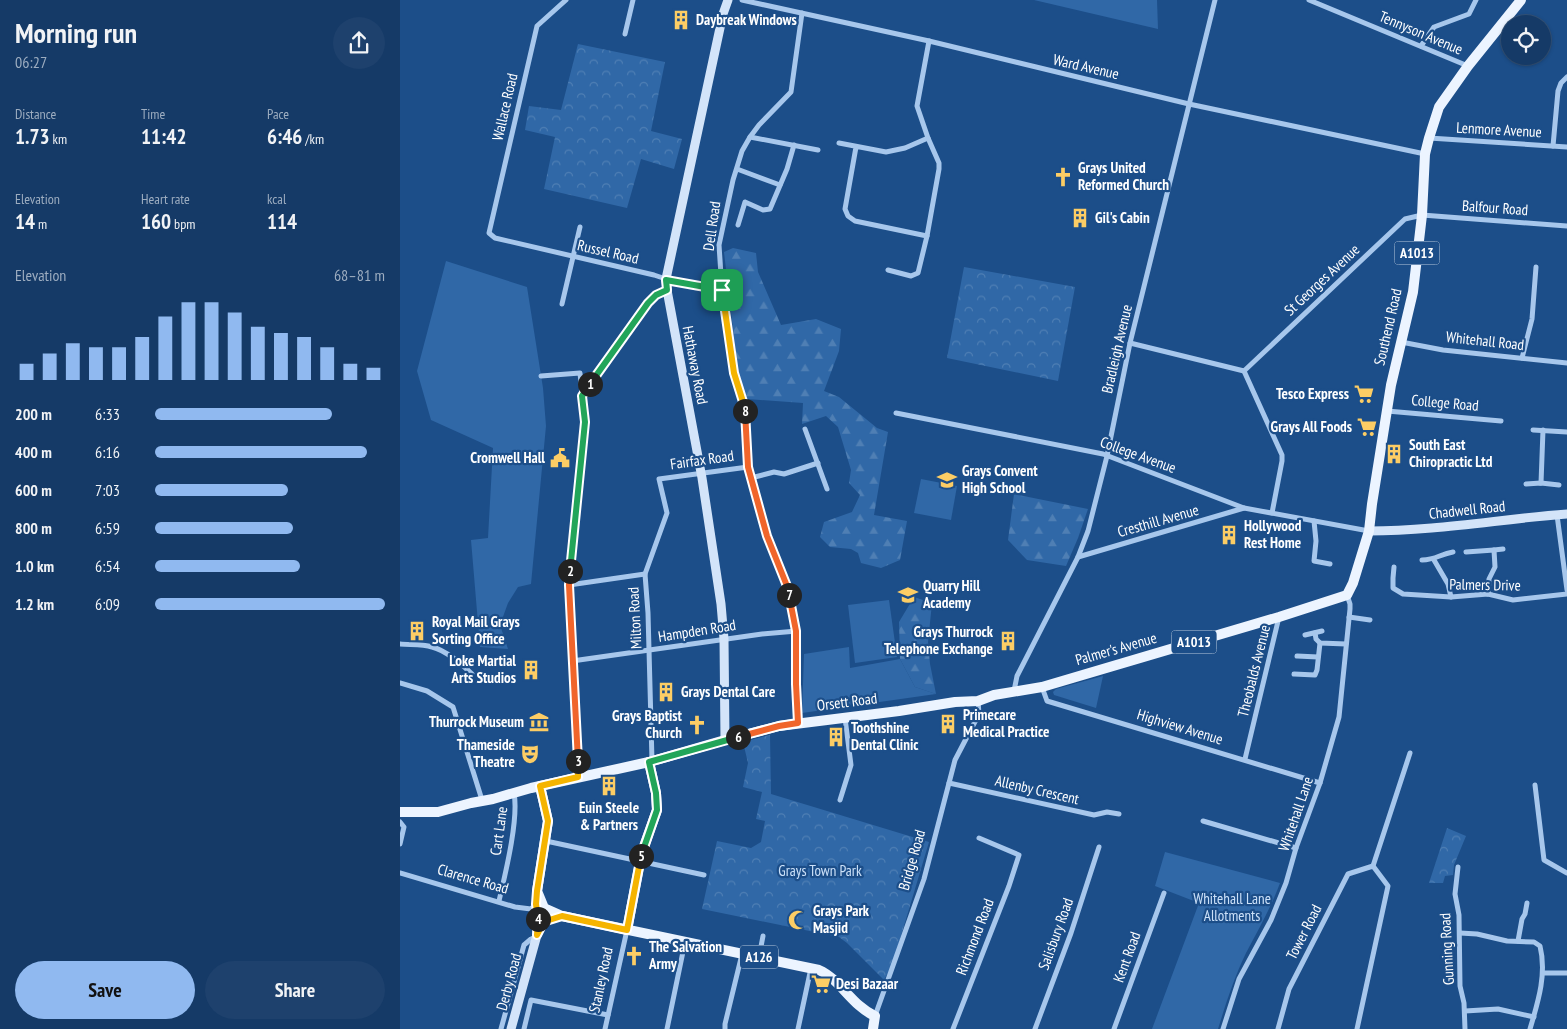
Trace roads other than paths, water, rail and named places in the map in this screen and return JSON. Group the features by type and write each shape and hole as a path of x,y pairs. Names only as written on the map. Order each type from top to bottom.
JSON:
{"main road":[{"name":"Southend Road","path":"1347,595 1369,531 1386,410 1400,342 1413,292 1422,215 1425,154 1429,138 1439,107 1468,66 1521,0"},
{"name":"Palmer's Avenue","path":"978,701 994,695 1042,686 1280,617 1347,595"},
{"name":"Orsett Road","path":"400,812 438,812 578,777 651,762 725,740 798,723 955,702 978,701"},
{"name":"Stanley Road","path":"627,930 640,861 657,810 651,762"},
{"name":"Derby Road","path":"537,891 548,821 540,786"},
{"name":"A126","path":"537,891 544,908 562,916 824,972 862,1009 875,1016"},
{"name":"Bridge Road","path":"873,1029 875,1016"}],"street":[{"name":"Wallace Road","path":"489,233 536,26 566,0"},
{"path":"625,34 633,0"},
{"name":"Hathaway Road","path":"725,740 724,639 710,530 666,280 721,23 728,0"},
{"name":"Ward Avenue","path":"742,0 929,41 1189,104 1425,154"},
{"name":"Bradleigh Avenue","path":"1014,692 1017,676 1078,557 1088,531 1107,456 1130,343 1215,0"},
{"name":"Tennyson Avenue","path":"1309,0 1468,66"},
{"path":"1420,46 1434,27 1469,14 1476,0"},
{"name":"Dell Road","path":"798,723 796,631 787,586 767,536 748,467 744,405 734,373 722,290 719,245 733,180 742,151 750,137 776,106 791,92 802,13"},
{"path":"888,270 910,276 918,273 920,270 939,169 916,106 929,41"},
{"path":"1554,146 1558,91 1561,83 1567,77"},
{"path":"750,137 818,150"},
{"path":"839,143 886,152 905,148 928,138"},
{"name":"Lenmore Avenue","path":"1429,138 1567,147"},
{"path":"738,224 745,202 763,210 770,209 787,169 794,145"},
{"path":"856,147 845,209 848,216 854,221 927,236"},
{"path":"737,169 780,185"},
{"name":"Balfour Road","path":"1422,215 1567,226"},
{"name":"St Georges Avenue","path":"1244,371 1405,219 1422,215"},
{"path":"562,304 580,227"},
{"name":"Russel Road","path":"489,233 495,238 654,275 666,280 722,290"},
{"path":"1522,358 1532,319 1536,268"},
{"path":"582,396 648,303 656,295 667,290"},
{"name":"Whitehall Road","path":"1400,342 1443,350 1567,362"},
{"path":"1130,343 1244,371 1282,455 1272,513"},
{"path":"541,376 580,373 585,422 569,585 578,777"},
{"name":"College Road","path":"1386,410 1500,421"},
{"name":"College Avenue","path":"896,413 1107,456 1244,508 1369,531"},
{"path":"805,429 827,489"},
{"path":"1533,430 1567,432"},
{"path":"1541,483 1543,430"},
{"path":"751,478 774,472 784,474 818,463"},
{"name":"Fairfax Road","path":"659,479 748,467"},
{"name":"Milton Road","path":"651,762 648,613 645,574 668,513 659,479"},
{"path":"1526,484 1560,484"},
{"name":"Cresthill Avenue","path":"1078,557 1244,508"},
{"name":"Chadwell Road","path":"1369,531 1404,531 1503,519 1567,514"},
{"name":"Palmers Drive","path":"1394,567 1393,588 1403,594 1451,597 1488,594 1513,600 1567,592 1565,551 1557,515"},
{"path":"1314,521 1316,541 1314,561 1330,564"},
{"path":"1466,552 1503,549"},
{"path":"1488,594 1490,579 1495,566 1494,550"},
{"path":"1422,560 1434,560 1443,553 1453,552"},
{"path":"1434,560 1448,584 1451,597"},
{"path":"569,585 645,574"},
{"name":"Whitehall Lane","path":"1223,1029 1239,979 1271,920 1286,882 1296,848 1320,783 1339,717 1350,604 1347,595"},
{"name":"Theobalds Avenue","path":"1245,760 1280,617"},
{"path":"1349,617 1370,620"},
{"name":"Hampden Road","path":"572,661 724,639 796,631"},
{"path":"1305,635 1322,631"},
{"path":"1315,633 1316,639 1320,643 1346,644"},
{"path":"1294,674 1315,675 1320,643"},
{"path":"400,644 436,648 463,665 472,674"},
{"path":"1297,656 1318,657"},
{"path":"400,683 427,691 453,707 482,800"},
{"name":"Highview Avenue","path":"1042,686 1047,701 1320,783"},
{"name":"Bridge Road","path":"875,1016 924,879 955,760 978,714 978,701"},
{"path":"840,800 851,765 845,718"},
{"path":"1357,1029 1388,886 1373,866 1410,753"},
{"name":"Allenby Crescent","path":"949,783 1094,816 1107,812 1119,814"},
{"path":"1534,785 1544,860 1567,873"},
{"name":"Cart Lane","path":"499,901 514,821 514,793"},
{"path":"1204,821 1296,848"},
{"path":"400,822 404,827 400,844"},
{"name":"Richmond Road","path":"953,1029 1009,886 1019,855 979,838"},
{"path":"546,841 704,875"},
{"name":"Salisbury Road","path":"1035,1029 1071,933 1099,847"},
{"name":"Tower Road","path":"1278,1029 1289,989 1348,874 1373,866"},
{"name":"Gunning Road","path":"1458,867 1455,894 1459,915 1460,986 1465,1011 1465,1029"},
{"name":"Clarence Road","path":"400,874 515,907 532,909 536,904"},
{"name":"Derby Road","path":"511,1029 536,938 538,918 537,891"},
{"name":"Kent Road","path":"1114,1029 1164,893"},
{"path":"1518,941 1527,903"},
{"path":"500,1029 524,945 531,939 536,938 546,921 562,916"},
{"name":"Stanley Road","path":"605,1029 627,930"},
{"path":"1460,933 1477,934 1507,941 1534,942 1540,946 1543,973 1539,1000 1530,1029"},
{"path":"759,957 763,936"},
{"path":"667,1029 686,941"},
{"path":"725,1029 742,953"},
{"path":"798,1029 811,968"},
{"path":"1543,973 1567,973"},
{"path":"524,1029 531,1000 608,1015"},
{"path":"1465,1011 1498,1009 1534,1017"}],"place":[{"name":"Daybreak Windows","path":"681,20"},
{"name":"Grays United Reformed Church","path":"1063,177"},
{"name":"Gil's Cabin","path":"1080,218"},
{"name":"Tesco Express","path":"1364,394"},
{"name":"Grays All Foods","path":"1367,427"},
{"name":"South East Chiropractic Ltd","path":"1394,454"},
{"name":"Cromwell Hall","path":"560,458"},
{"name":"Grays Convent High School","path":"947,480"},
{"name":"Hollywood Rest Home","path":"1229,535"},
{"name":"Quarry Hill Academy","path":"908,595"},
{"name":"Royal Mail Grays Sorting Office","path":"417,631"},
{"name":"Grays Thurrock Telephone Exchange","path":"1008,641"},
{"name":"Loke Martial Arts Studios","path":"531,670"},
{"name":"Grays Dental Care","path":"666,692"},
{"name":"Thurrock Museum","path":"539,722"},
{"name":"Primecare Medical Practice","path":"948,724"},
{"name":"Grays Baptist Church","path":"697,725"},
{"name":"Toothshine Dental Clinic","path":"836,737"},
{"name":"Thameside Theatre","path":"530,754"},
{"name":"Euin Steele & Partners","path":"609,786"},
{"name":"Grays Park Masjid","path":"798,920"},
{"name":"The Salvation Army","path":"634,956"},
{"name":"Desi Bazaar","path":"821,984"}],"park label":[{"name":"Grays Town Park","path":"820,871"},
{"name":"Whitehall Lane Allotments","path":"1232,908"}]}
